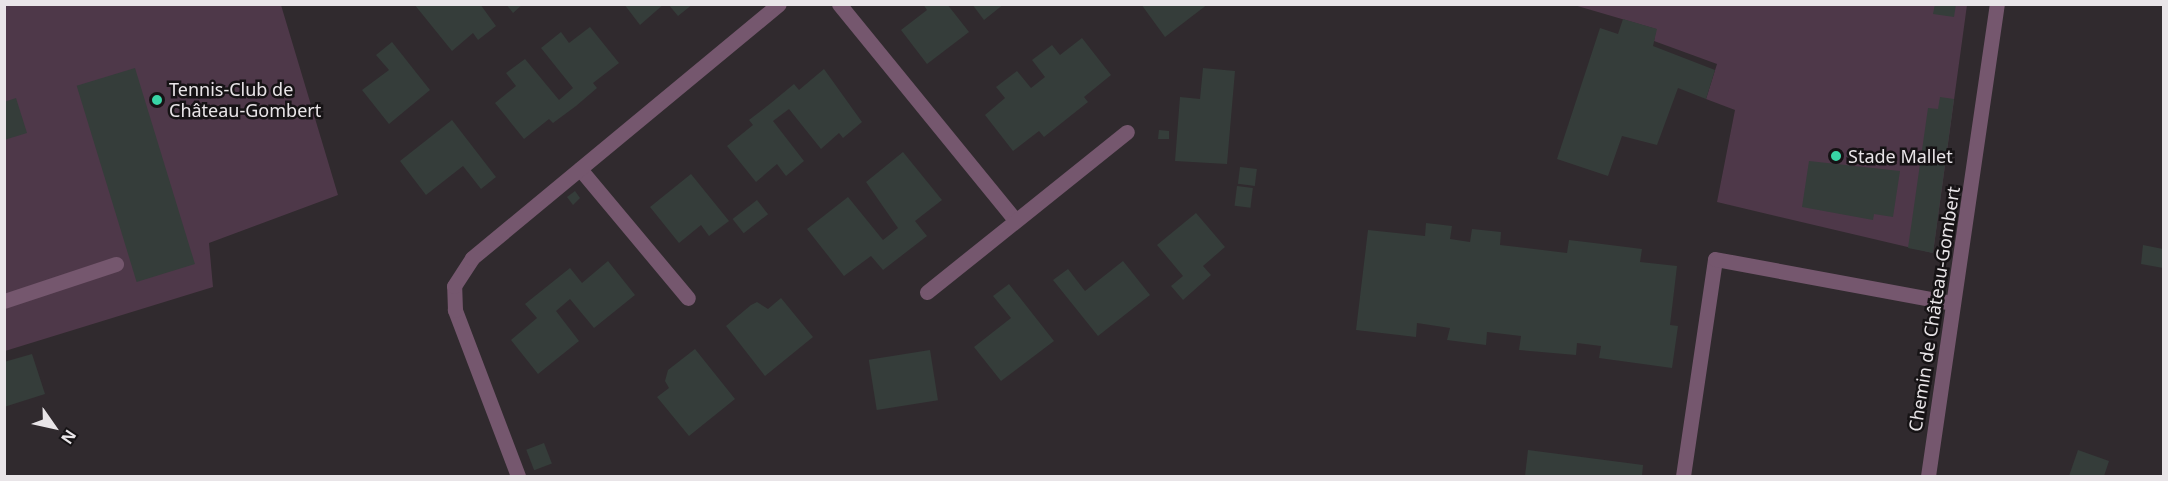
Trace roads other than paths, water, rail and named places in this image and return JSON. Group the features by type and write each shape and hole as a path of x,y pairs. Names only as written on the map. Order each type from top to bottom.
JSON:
{"street":[{"path":"518,477 455,310 454,286 472,258 779,4"},
{"path":"839,4 1015,220"},
{"name":"Chemin de Château-Gombert","path":"1928,477 1997,4"},
{"path":"927,292 1127,132"},
{"path":"580,169 688,298"},
{"path":"1683,477 1715,259 1953,303"},
{"path":"4,301 116,264"}],"place":[{"name":"Tennis-Club de Château-Gombert","path":"157,100"},
{"name":"Stade Mallet","path":"1836,156"}]}
